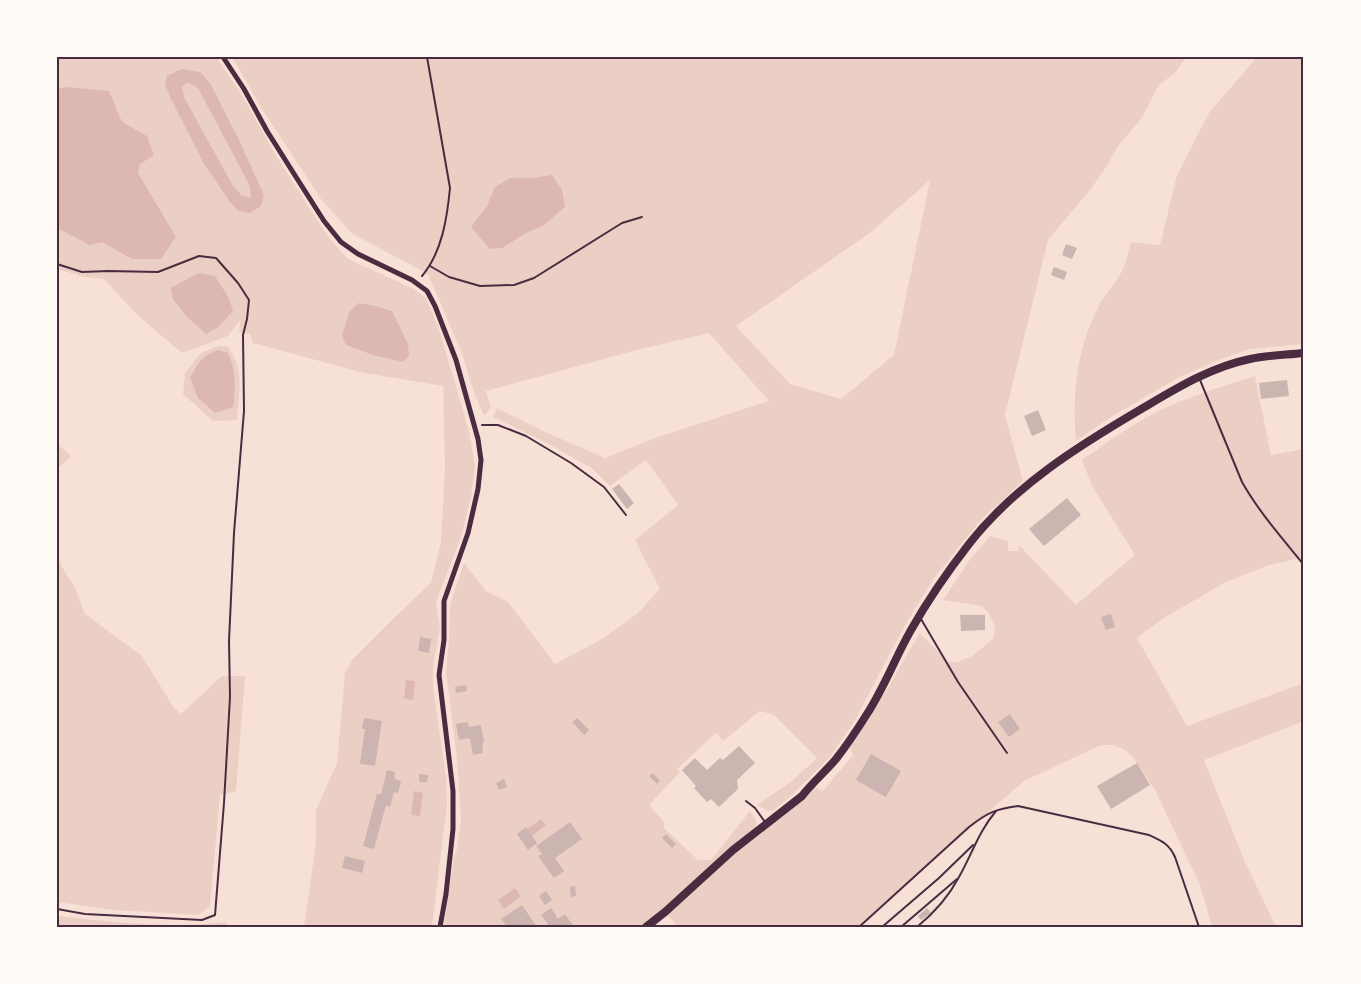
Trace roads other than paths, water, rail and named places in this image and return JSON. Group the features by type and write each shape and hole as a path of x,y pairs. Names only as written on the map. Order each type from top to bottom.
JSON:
{"main road":[{"path":"646,927 734,850 802,796 835,760 868,713 941,582 970,542 1022,490 1068,454 1198,377 1250,358 1304,353"}],"street":[{"path":"223,57 324,221 341,242 358,254 416,283 427,291 456,360 478,438 480,460 478,489 468,533 444,601 444,640 439,675 453,790 453,829 440,927"}],"lane":[{"path":"1198,377 1249,495 1304,565"},
{"path":"920,616 958,682 1007,753"},
{"path":"746,801 755,808 767,824"},
{"path":"859,927 982,817 998,809 1018,806 1149,835 1159,840 1170,848 1175,857 1199,927"},
{"path":"917,927 939,907 959,877 987,822 998,809"},
{"path":"882,927 939,878 975,843"},
{"path":"901,927 959,877"}]}
